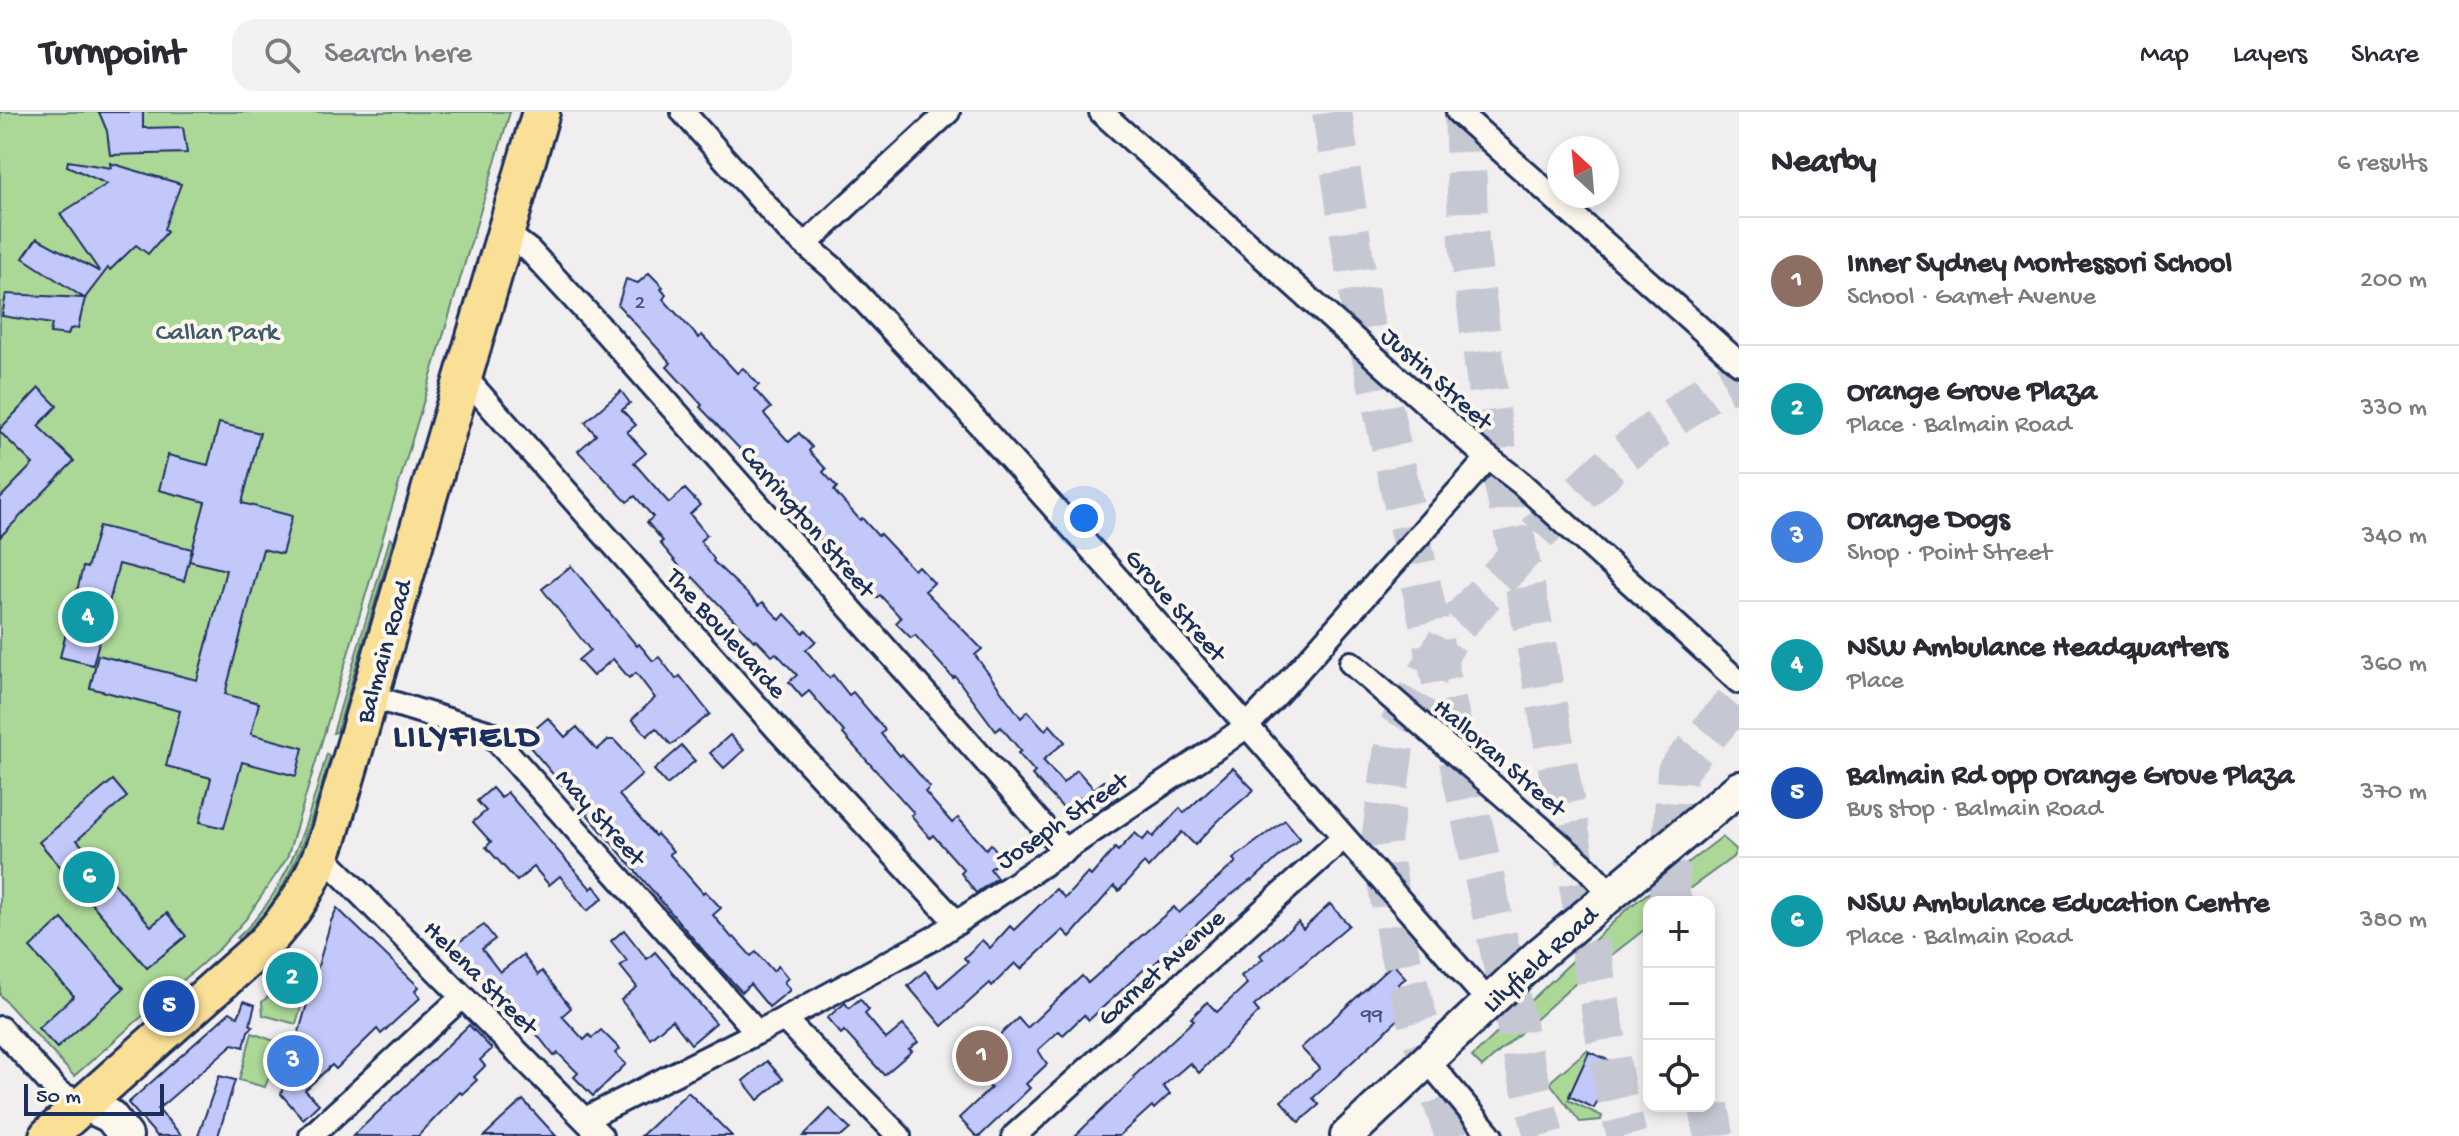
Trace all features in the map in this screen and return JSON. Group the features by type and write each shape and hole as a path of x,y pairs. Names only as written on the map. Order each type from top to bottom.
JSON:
{"main road":[{"name":"Balmain Road","path":"48,1136 91,1120 274,934 302,898 322,855 541,112"},
{"name":"Lilyfield Road","path":"1347,1136 1541,953 1739,788"},
{"path":"91,1120 110,1116 126,1136"}],"street":[{"path":"807,243 948,112"},
{"name":"Justin Street","path":"1101,112 1488,458 1521,483 1739,682"},
{"path":"1458,112 1739,363"},
{"name":"Grove Street","path":"695,116 787,229 807,243 942,383 1489,1002"},
{"name":"Carrington Street","path":"505,232 530,251 605,332 1065,851"},
{"name":"The Boulevarde","path":"463,375 756,706 957,923"},
{"name":"Joseph Street","path":"585,1119 892,962 957,923 1247,726 1488,458"},
{"name":"Halloran Street","path":"1351,663 1587,868 1611,894"},
{"name":"May Street","path":"370,696 490,733 756,1031"},
{"name":"Garnet Avenue","path":"1014,1136 1343,838"},
{"name":"Helena Street","path":"322,855 601,1136"},
{"path":"311,1136 462,997"},
{"path":"784,1019 899,1136"},
{"path":"0,1028 59,1093 91,1120"},
{"path":"1428,1061 1491,1136"}],"green space":[{"name":"Callan Park","path":"0,112 510,112 287,858 246,919 221,947 74,1076 0,995"},
{"path":"390,538 393,540 337,732 333,733"},
{"path":"327,754 330,757 297,856 273,901 239,941 237,938 271,898 295,853"},
{"path":"1722,837 1736,849 1733,857 1679,896 1644,896"},
{"path":"1643,897 1643,931 1577,982 1482,1067 1472,1057"},
{"path":"294,972 310,975 296,1024 263,1015 262,1002"},
{"path":"252,1033 283,1044 265,1087 239,1080"},
{"path":"1587,1050 1589,1052 1568,1100 1602,1116 1601,1120 1580,1122 1551,1084"}],"building":[{"path":"99,112 143,112 143,128 183,127 187,153 110,155 107,131"},
{"path":"68,161 111,168 110,163 181,184 164,229 167,232 148,254 136,245 110,270 108,268 85,298 78,328 70,329 68,335 50,333 52,324 2,316 6,294 84,298 23,258 37,238 100,272 60,214 107,184 67,166"},
{"path":"649,273 663,287 661,289 666,295 663,299 699,338 702,335 737,373 743,368 759,385 754,389 771,408 764,414 789,442 799,433 812,447 809,451 837,487 834,491 860,520 862,518 878,536 880,534 914,570 918,566 934,583 925,591 982,649 975,655 1021,718 1028,711 1045,730 1050,725 1065,742 1043,760 1063,783 1077,770 1094,789 1104,781 1118,797 1093,814 1079,798 1066,811 1032,775 1035,772 1018,753 1021,751 1001,727 996,731 955,676 953,678 915,635 911,638 896,623 901,618 880,595 876,598 825,546 774,485 700,407 702,405 667,367 671,363 618,305 626,279 638,283"},
{"path":"39,388 57,406 38,426 74,461 0,537 0,498 33,464 0,429"},
{"path":"621,391 630,403 622,410 636,425 627,432 646,453 634,463 669,503 685,489 700,505 690,514 707,535 700,541 713,561 759,605 763,602 780,620 785,614 803,633 806,630 816,641 806,650 829,678 833,675 849,695 853,692 885,730 881,734 930,787 925,792 952,823 958,818 986,849 991,844 1003,859 990,869 997,878 976,893 961,873 964,870 933,835 930,838 911,815 914,813 809,691 802,697 789,682 797,675 776,653 772,656 756,639 754,641 693,577 690,579 660,543 663,541 647,522 653,517 635,496 627,502 578,451 596,435 585,422"},
{"path":"219,423 260,433 242,503 292,516 282,554 263,549 225,694 259,703 251,734 303,748 296,776 242,762 224,828 200,822 211,778 166,766 180,711 90,688 98,655 197,680 226,570 189,561 205,502 159,490 168,455 208,465"},
{"path":"99,526 192,549 184,581 119,564 93,665 60,657 83,567 87,568"},
{"path":"571,566 637,646 639,644 653,661 659,657 676,679 680,676 710,714 671,745 656,728 647,736 632,719 655,698 636,673 629,678 613,659 593,676 578,660 590,650 542,589"},
{"path":"548,718 565,737 577,727 597,750 608,740 614,740 628,755 642,775 619,795 655,836 657,834 673,851 669,854 703,893 705,891 721,908 713,915 732,938 751,956 756,952 773,971 778,966 788,978 784,982 790,990 769,1007 750,984 742,992 708,956 523,739"},
{"path":"730,735 744,750 724,768 710,753"},
{"path":"682,746 695,761 667,785 654,770"},
{"path":"1233,768 1254,790 1195,845 1182,832 1148,868 1144,863 1119,891 1114,886 1070,937 1063,930 1021,969 1015,963 942,1026 908,986 925,971 939,987 968,962 964,958 982,940 990,948 1010,926 1014,930 1056,889 1065,898 1088,873 1091,876 1115,848 1118,851 1135,833 1143,840 1149,833 1153,837 1180,808 1184,813"},
{"path":"113,780 127,797 77,840 151,926 167,913 186,936 147,968 39,842"},
{"path":"492,788 501,798 507,792 591,889 594,886 603,898 587,911 560,876 549,885 534,867 517,881 486,847 491,842 473,822 486,811 477,801"},
{"path":"1285,820 1300,838 1252,881 1219,904 1089,1020 1084,1015 1063,1035 1059,1031 1038,1050 1047,1064 1026,1084 1030,1088 980,1136 976,1136 959,1118 991,1088 960,1056 981,1036 989,1045 1018,1018 1027,1028 1082,976 1088,983 1174,907 1179,913 1236,862 1233,859"},
{"path":"1330,904 1349,925 1254,1006 1259,1012 1199,1073 1190,1063 1163,1086 1170,1094 1119,1136 1075,1136 1194,1020 1191,1018 1207,1002 1217,1012 1247,984 1241,976 1263,959 1260,955 1298,922 1303,929"},
{"path":"337,908 419,987 415,991 420,998 381,1034 377,1029 336,1069 332,1065 305,1090 319,1104 303,1119 281,1094"},
{"path":"62,919 124,988 57,1048 38,1028 74,996 30,948"},
{"path":"484,925 495,939 482,949 500,972 523,955 538,975 542,971 571,1008 562,1016 584,1040 601,1030 620,1049 615,1053 626,1064 593,1096 574,1077 578,1073 558,1053 554,1056 523,1017 518,1021 498,996 483,984 467,963 464,966 450,948"},
{"path":"624,930 647,959 655,952 716,1023 691,1044 672,1020 650,1038 621,1000 637,987 620,966 627,961 611,941"},
{"path":"1393,964 1406,978 1398,984 1416,1003 1313,1098 1319,1105 1299,1122 1281,1101 1320,1068 1301,1048"},
{"path":"860,999 869,1010 865,1014 886,1039 903,1025 918,1042 884,1075 844,1031 841,1034 827,1018 845,1003 849,1008"},
{"path":"244,1001 255,1005 250,1024 253,1027 248,1031 244,1047 233,1044 158,1109 182,1136 157,1136 128,1103 230,1012 238,1017"},
{"path":"469,1025 492,1049 480,1060 485,1066 474,1077 477,1080 462,1094 460,1092 418,1136 353,1136"},
{"path":"1589,1052 1615,1063 1594,1108 1569,1096"},
{"path":"767,1061 783,1079 758,1100 743,1081"},
{"path":"219,1076 235,1080 218,1136 198,1136"},
{"path":"688,1092 732,1136 641,1136"},
{"path":"523,1100 556,1136 484,1136 501,1120"},
{"path":"830,1109 850,1129 842,1136 803,1136"}],"tunnel":[{"path":"1332,112 1361,307 1523,1057 1544,1136"},
{"path":"1464,112 1469,243 1492,425 1533,626 1616,1094 1627,1136"},
{"path":"1455,1136 1431,1067 1398,948 1381,841 1396,732 1454,628 1541,530 1617,459 1712,389 1739,379"},
{"path":"1671,896 1677,771 1739,697"},
{"path":"1710,1112 1714,1136"}],"place":[{"name":"NSW Ambulance Headquarters","path":"88,617"},
{"name":"NSW Ambulance Education Centre","path":"89,877"},
{"name":"Orange Grove Plaza","path":"292,978"},
{"name":"Balmain Rd opp Orange Grove Plaza","path":"169,1006"},
{"name":"Inner Sydney Montessori School","path":"982,1056"},
{"name":"Orange Dogs","path":"293,1061"}],"district":[{"name":"LILYFIELD","path":"467,733"}]}
